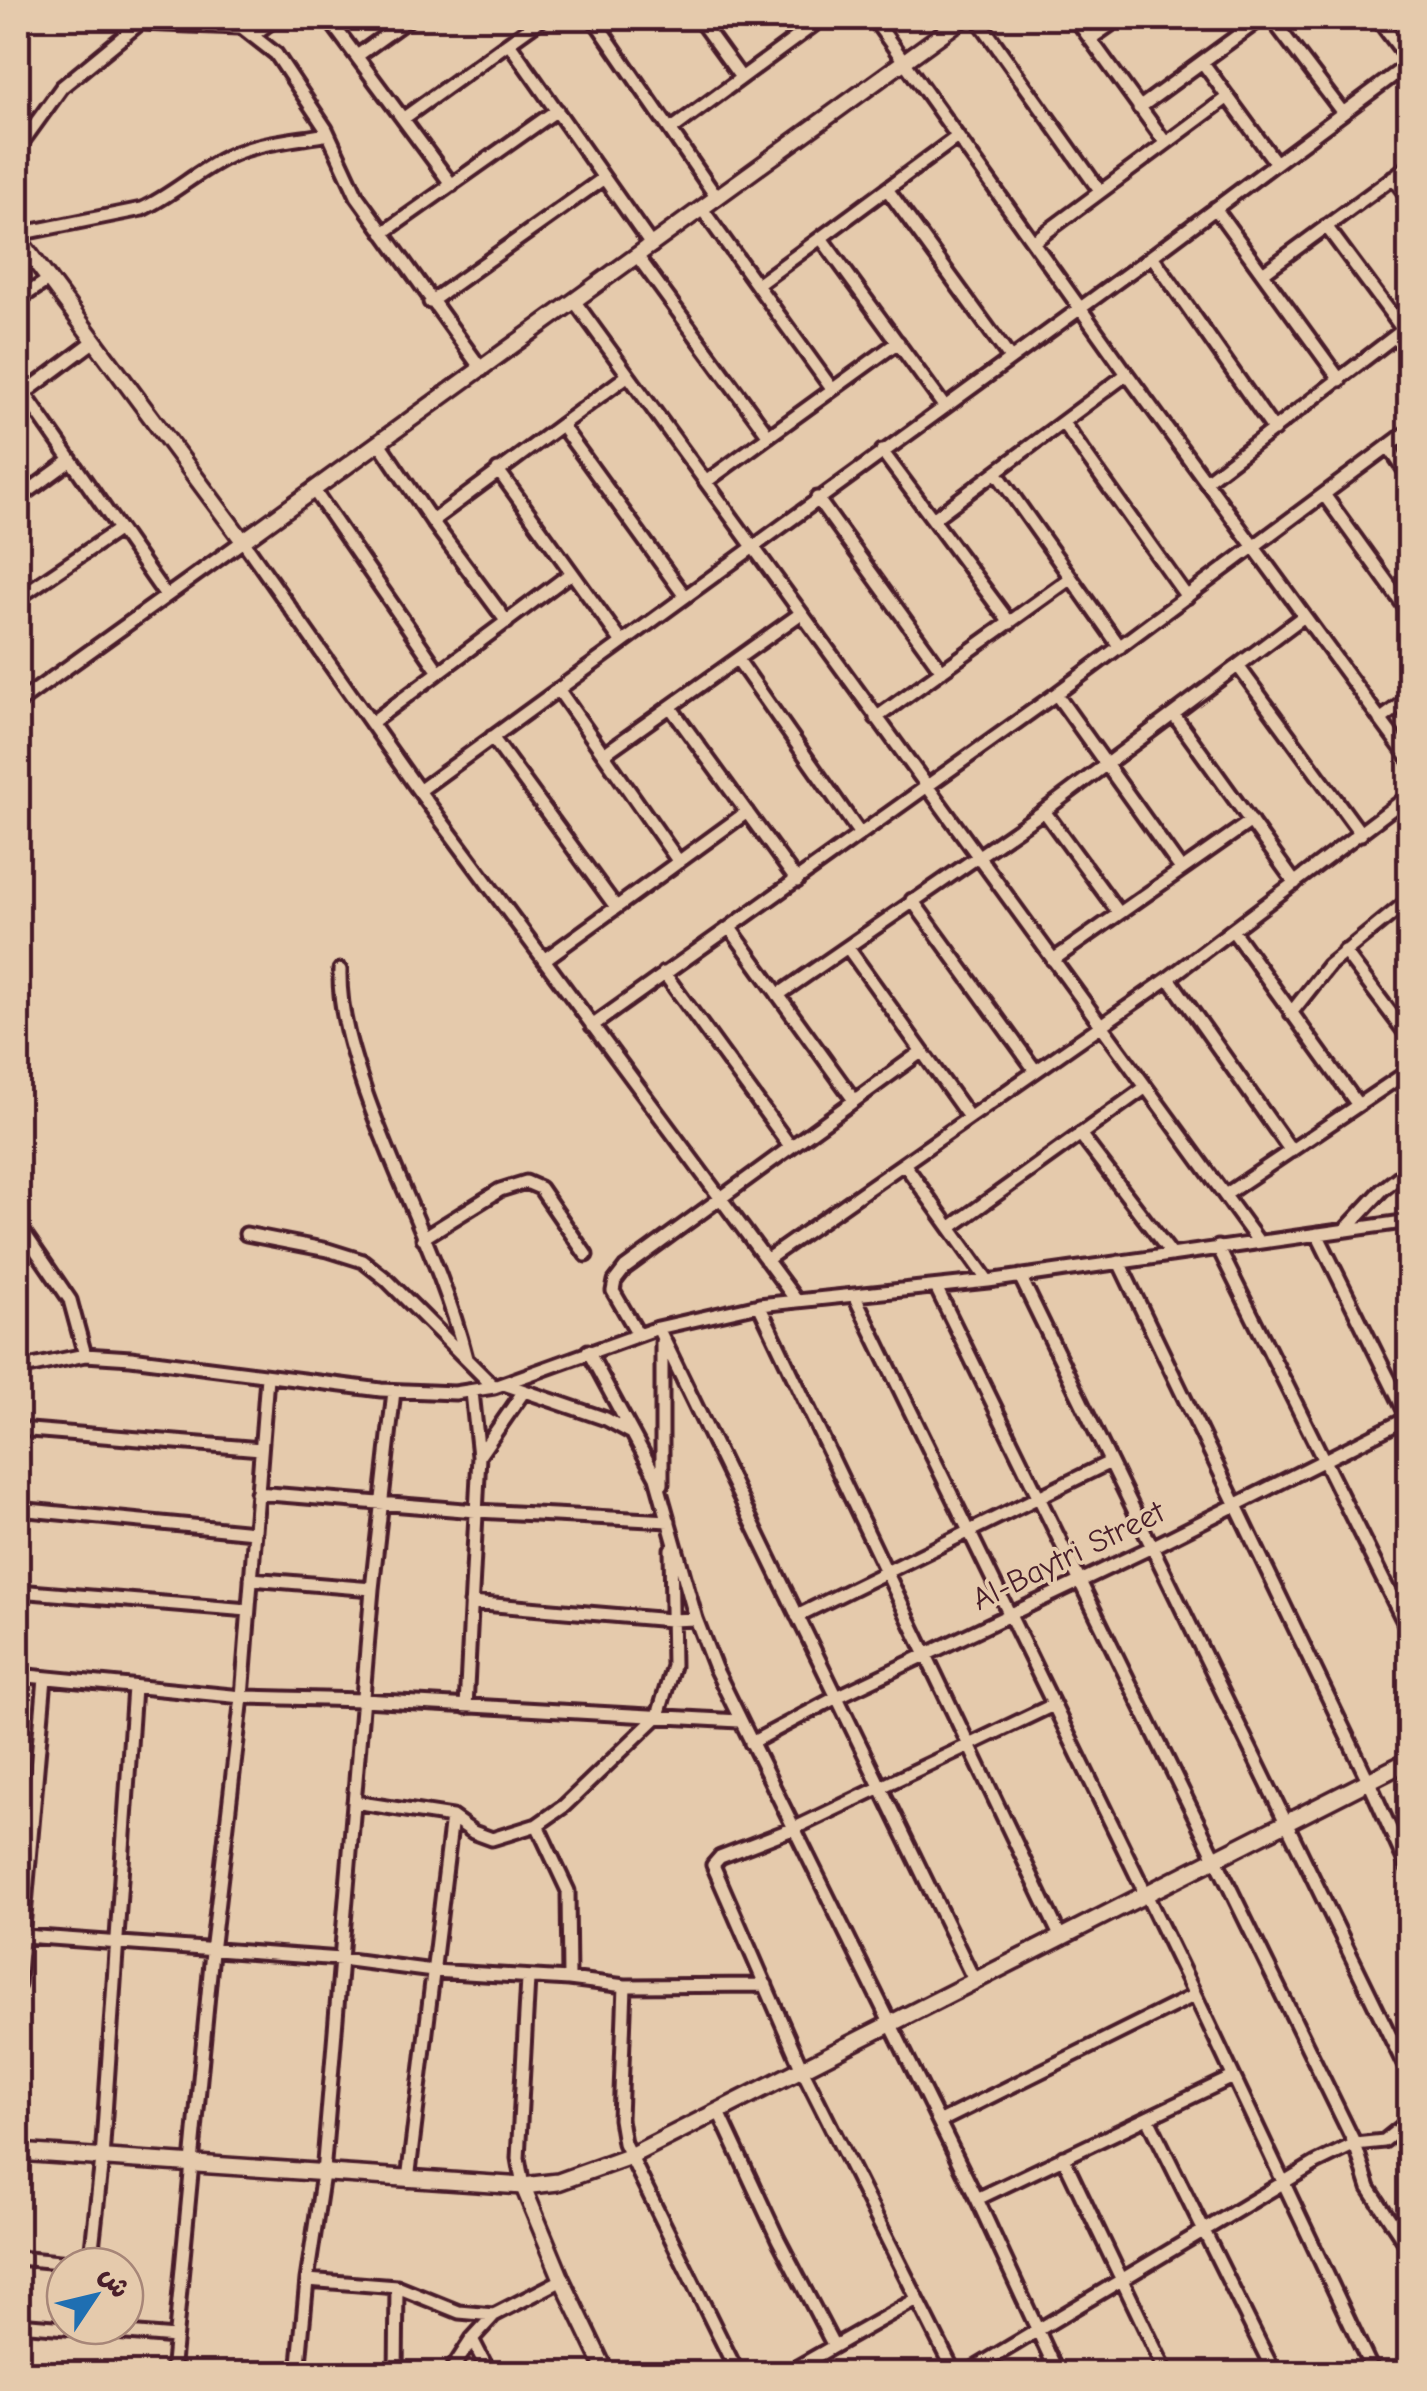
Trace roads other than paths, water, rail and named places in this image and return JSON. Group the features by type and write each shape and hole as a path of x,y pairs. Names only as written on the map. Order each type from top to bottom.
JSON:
{"main road":[{"path":"18,2152 408,2180 523,2186 558,2182 628,2157 1410,1760"}],"street":[{"path":"97,18 234,22 276,54 328,134 357,196 482,370"},
{"path":"253,35 276,18"},
{"path":"328,18 452,185"},
{"path":"357,56 410,18"},
{"path":"404,118 543,18"},
{"path":"593,18 717,198"},
{"path":"720,18 702,23 740,76"},
{"path":"672,129 824,18"},
{"path":"873,18 1410,760"},
{"path":"937,18 947,31"},
{"path":"18,704 964,18"},
{"path":"977,18 1100,191"},
{"path":"1075,18 1165,142"},
{"path":"1090,40 1120,18"},
{"path":"1139,108 1262,18"},
{"path":"1272,18 1343,113"},
{"path":"419,791 1152,256 1410,62 1377,18"},
{"path":"18,148 62,87 142,20"},
{"path":"508,43 652,246"},
{"path":"1203,63 1276,163"},
{"path":"1033,242 1228,97"},
{"path":"383,233 557,110"},
{"path":"328,134 226,156 142,209 18,236 243,541 419,791 796,1300"},
{"path":"757,284 957,137"},
{"path":"1263,272 1410,166"},
{"path":"1393,177 1410,200"},
{"path":"430,302 604,178"},
{"path":"887,189 1010,358"},
{"path":"1216,208 1340,380"},
{"path":"702,209 832,389"},
{"path":"1206,481 1406,335 1326,226"},
{"path":"821,238 944,406"},
{"path":"1152,256 1274,430"},
{"path":"638,257 769,436"},
{"path":"18,300 48,280"},
{"path":"574,302 1258,1241"},
{"path":"93,342 21,395 166,596"},
{"path":"707,481 898,342"},
{"path":"933,520 1128,374"},
{"path":"432,521 627,376"},
{"path":"1063,422 1187,597"},
{"path":"561,425 684,594"},
{"path":"592,1026 1056,694 1410,430"},
{"path":"380,444 507,622"},
{"path":"1388,446 1410,478"},
{"path":"882,451 1010,623"},
{"path":"18,499 70,460"},
{"path":"498,470 621,641"},
{"path":"996,472 1120,647"},
{"path":"315,492 439,672"},
{"path":"1325,496 1410,614"},
{"path":"816,498 942,671"},
{"path":"18,598 118,530"},
{"path":"371,722 570,574"},
{"path":"876,718 1072,578"},
{"path":"604,754 800,614"},
{"path":"778,995 1044,811 1304,616"},
{"path":"738,660 860,834"},
{"path":"1238,666 1360,834"},
{"path":"558,688 679,862"},
{"path":"1056,694 1181,870"},
{"path":"1380,720 1410,698"},
{"path":"670,708 797,880"},
{"path":"1174,715 1295,883"},
{"path":"492,737 616,907"},
{"path":"766,1260 906,1166 969,1117 1169,978 1410,794"},
{"path":"1044,811 1119,913"},
{"path":"544,960 747,812"},
{"path":"1053,960 1251,821"},
{"path":"1291,1012 1344,951 1410,899"},
{"path":"912,900 1035,1070"},
{"path":"730,928 854,1100"},
{"path":"1233,931 1358,1104"},
{"path":"848,948 969,1117"},
{"path":"1344,951 1410,1039"},
{"path":"340,970 344,1020 355,1061 466,1358"},
{"path":"664,974 790,1146"},
{"path":"1169,978 1290,1150"},
{"path":"638,1334 614,1294 614,1281 635,1260 921,1052"},
{"path":"1225,1195 1410,1070"},
{"path":"950,1228 1146,1087"},
{"path":"1080,1134 1172,1255"},
{"path":"906,1166 988,1280"},
{"path":"1344,1230 1368,1203 1410,1168"},
{"path":"422,1238 500,1190 526,1182 540,1188 586,1255"},
{"path":"18,1224 70,1300 84,1355"},
{"path":"18,1369 84,1355 394,1392 472,1392 499,1386 638,1334 660,1333 759,1305 1020,1276 1344,1230 1408,1226"},
{"path":"246,1234 328,1250 363,1262 379,1272 499,1386 606,1420 634,1435"},
{"path":"1317,1234 1409,1419"},
{"path":"1218,1247 1410,1634"},
{"path":"1119,1262 1410,1873"},
{"path":"1020,1276 1410,2077"},
{"path":"936,1286 1355,2144 1369,2188 1410,2250"},
{"path":"854,1295 1374,2374"},
{"path":"759,1305 1061,1938"},
{"path":"660,1333 662,1496"},
{"path":"660,1333 974,1980"},
{"path":"588,1351 662,1496 696,1619 740,1721 977,2199 1058,2374"},
{"path":"172,2374 212,1952 242,1696 267,1377"},
{"path":"479,1456 524,1391"},
{"path":"298,2374 323,2174 372,1590 394,1392"},
{"path":"466,1706 479,1456 472,1392"},
{"name":"Al-Baytri Street","path":"751,1743 1409,1419"},
{"path":"18,1430 261,1450"},
{"path":"797,1616 1110,1462"},
{"path":"257,1493 476,1512 668,1521"},
{"path":"18,1509 254,1532"},
{"path":"354,1802 452,1816 473,1832 492,1839 537,1826 564,1806 658,1716 672,1674 672,1535"},
{"path":"250,1579 372,1590"},
{"path":"18,1591 248,1610"},
{"path":"471,1603 696,1619"},
{"path":"18,1676 242,1696 740,1721"},
{"path":"18,1985 45,1678"},
{"path":"92,2246 102,2159 134,1687"},
{"path":"955,2374 801,2067 713,1863 795,1828 1052,1704"},
{"path":"408,2180 452,1816"},
{"path":"537,1826 568,1891 568,1979"},
{"path":"24,1936 341,1959 433,1971 624,1986 766,1985"},
{"path":"528,1979 518,2158 523,2186 607,2374"},
{"path":"624,1986 620,2119 628,2157 738,2374"},
{"path":"939,2122 1194,1995"},
{"path":"977,2199 1233,2077"},
{"path":"718,2110 778,2239 834,2346"},
{"path":"1148,2118 1275,2374"},
{"path":"965,2374 1316,2162 1355,2144 1384,2142 1410,2120"},
{"path":"1064,2157 1167,2374"},
{"path":"18,2258 45,2261"},
{"path":"307,2280 397,2286 458,2312 494,2315"},
{"path":"449,2374 494,2315 562,2280"},
{"path":"396,2374 397,2286"},
{"path":"785,2374 917,2299"},
{"path":"18,2324 45,2326"},
{"path":"145,2334 175,2337"},
{"path":"472,2339 490,2374"},
{"path":"479,2352 480,2374"}]}
